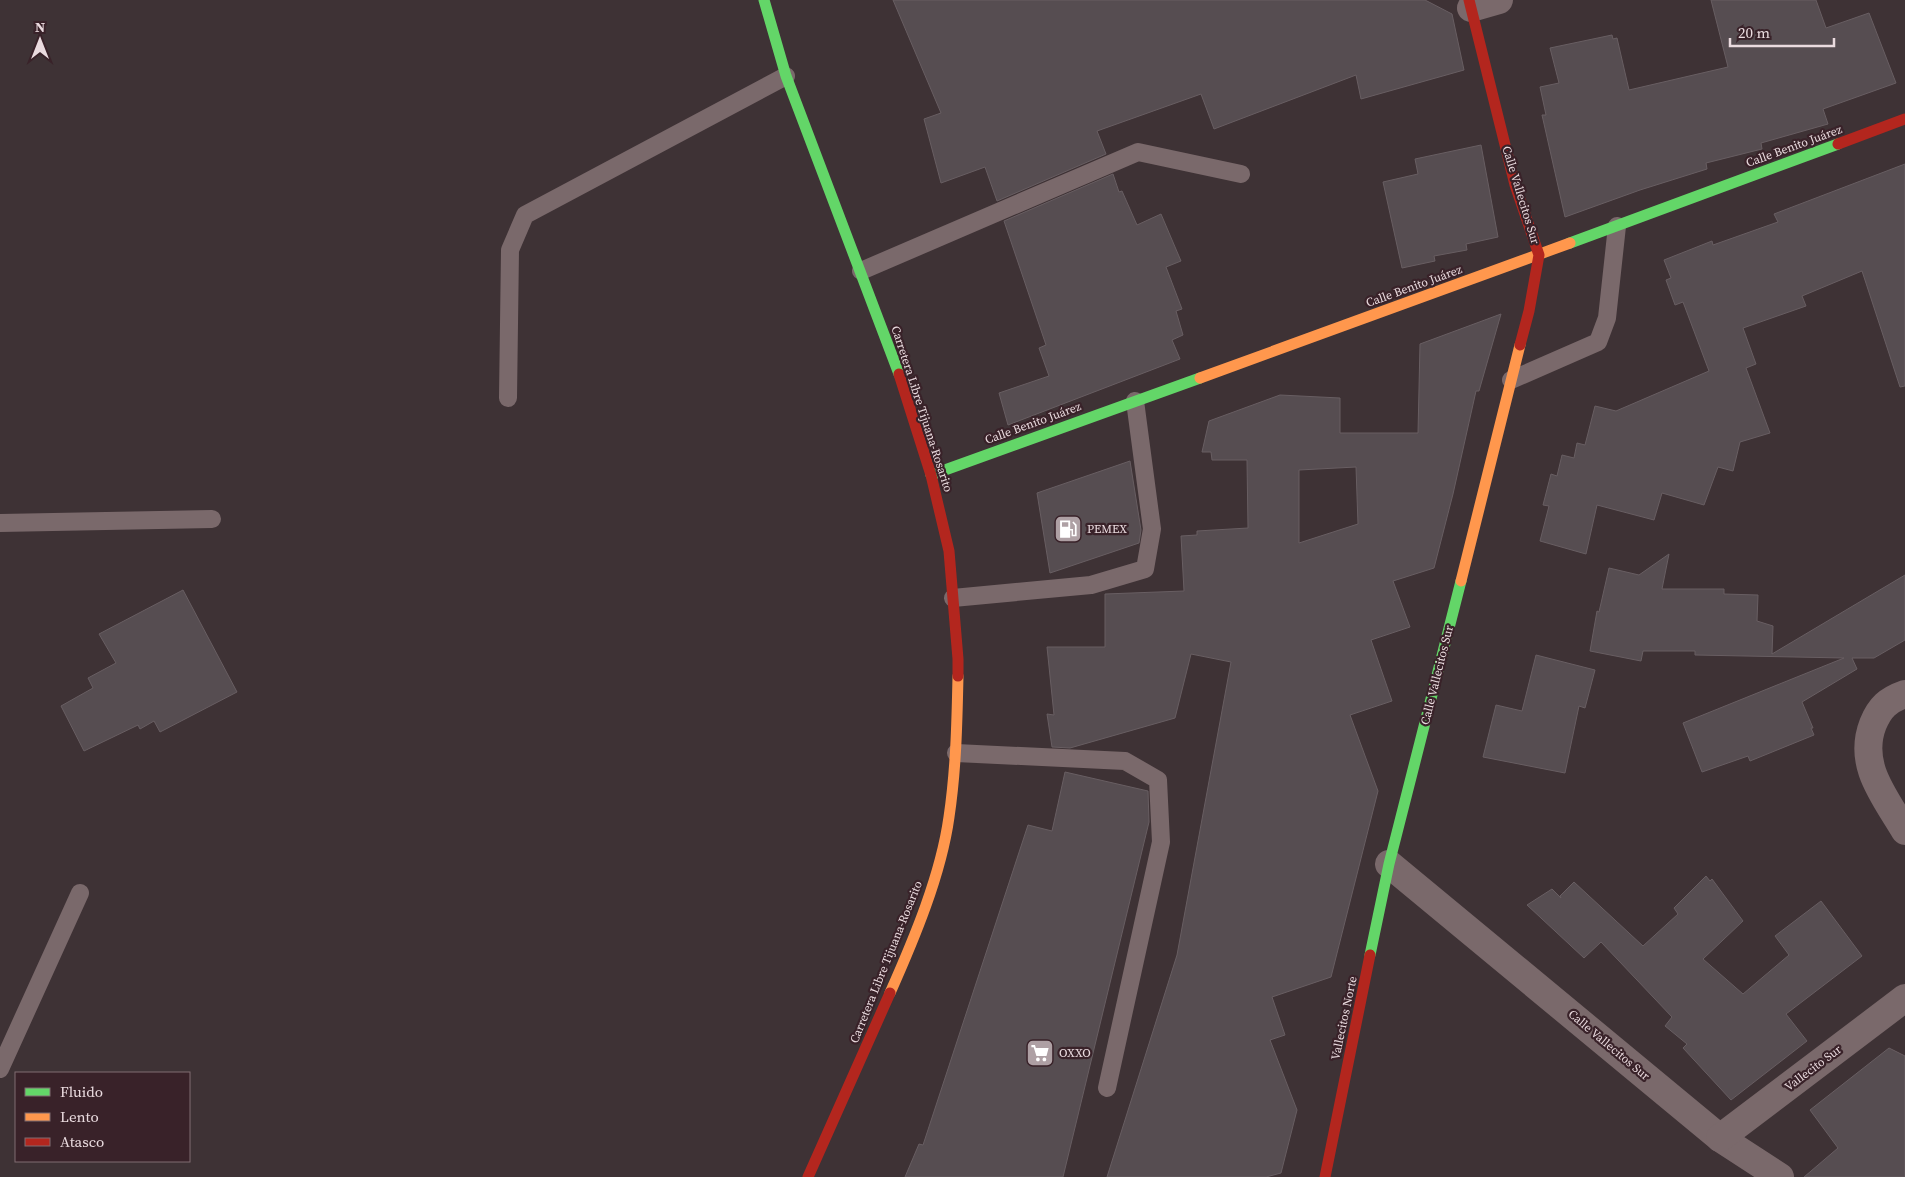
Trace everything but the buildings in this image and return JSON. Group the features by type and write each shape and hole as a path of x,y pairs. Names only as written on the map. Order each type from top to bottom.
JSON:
{"street":[{"name":"Carretera Libre Tijuana-Rosarito","path":"764,0 786,76 898,372 931,475 949,551 958,659 956,753 949,818 935,879 895,981 808,1177"},
{"path":"1470,4 1499,0"},
{"name":"Calle Vallecitos Sur","path":"1470,4 1516,185 1539,255 1529,311 1389,864 1720,1138 1780,1177"},
{"name":"Calle Benito Juárez","path":"931,475 1539,255 1905,119"},
{"path":"1897,697 1876,716 1868,738 1867,755 1871,772 1905,831"},
{"name":"Vallecitos Norte","path":"1325,1177 1389,864"},
{"name":"Vallecito Sur","path":"1720,1138 1905,998"}],"lane":[{"path":"508,398 510,250 525,216 786,76"},
{"path":"861,271 1138,152 1241,174"},
{"path":"1511,380 1598,342 1607,318 1617,226"},
{"path":"953,598 1091,585 1145,568 1152,529 1135,401"},
{"path":"0,523 212,519"},
{"path":"956,753 1125,761 1158,780 1162,842 1107,1088"},
{"path":"0,1069 80,893"}],"traffic: fast":[{"path":"764,0 786,76 899,374"},
{"path":"1570,243 1838,144"},
{"path":"931,475 1200,378"},
{"path":"1370,955 1389,864 1461,581"}],"traffic: slow":[{"path":"1200,378 1570,243"},
{"path":"1461,581 1520,345"},
{"path":"890,993 926,906 945,839 955,764 958,676"}],"traffic: jam":[{"path":"1469,0 1515,185 1539,255 1529,311 1520,345"},
{"path":"1838,144 1905,119"},
{"path":"899,374 931,475 949,551 958,676"},
{"path":"1325,1177 1370,955"},
{"path":"808,1177 890,993"}],"place":[{"name":"PEMEX","path":"1068,529"},
{"name":"OXXO","path":"1040,1053"}]}
